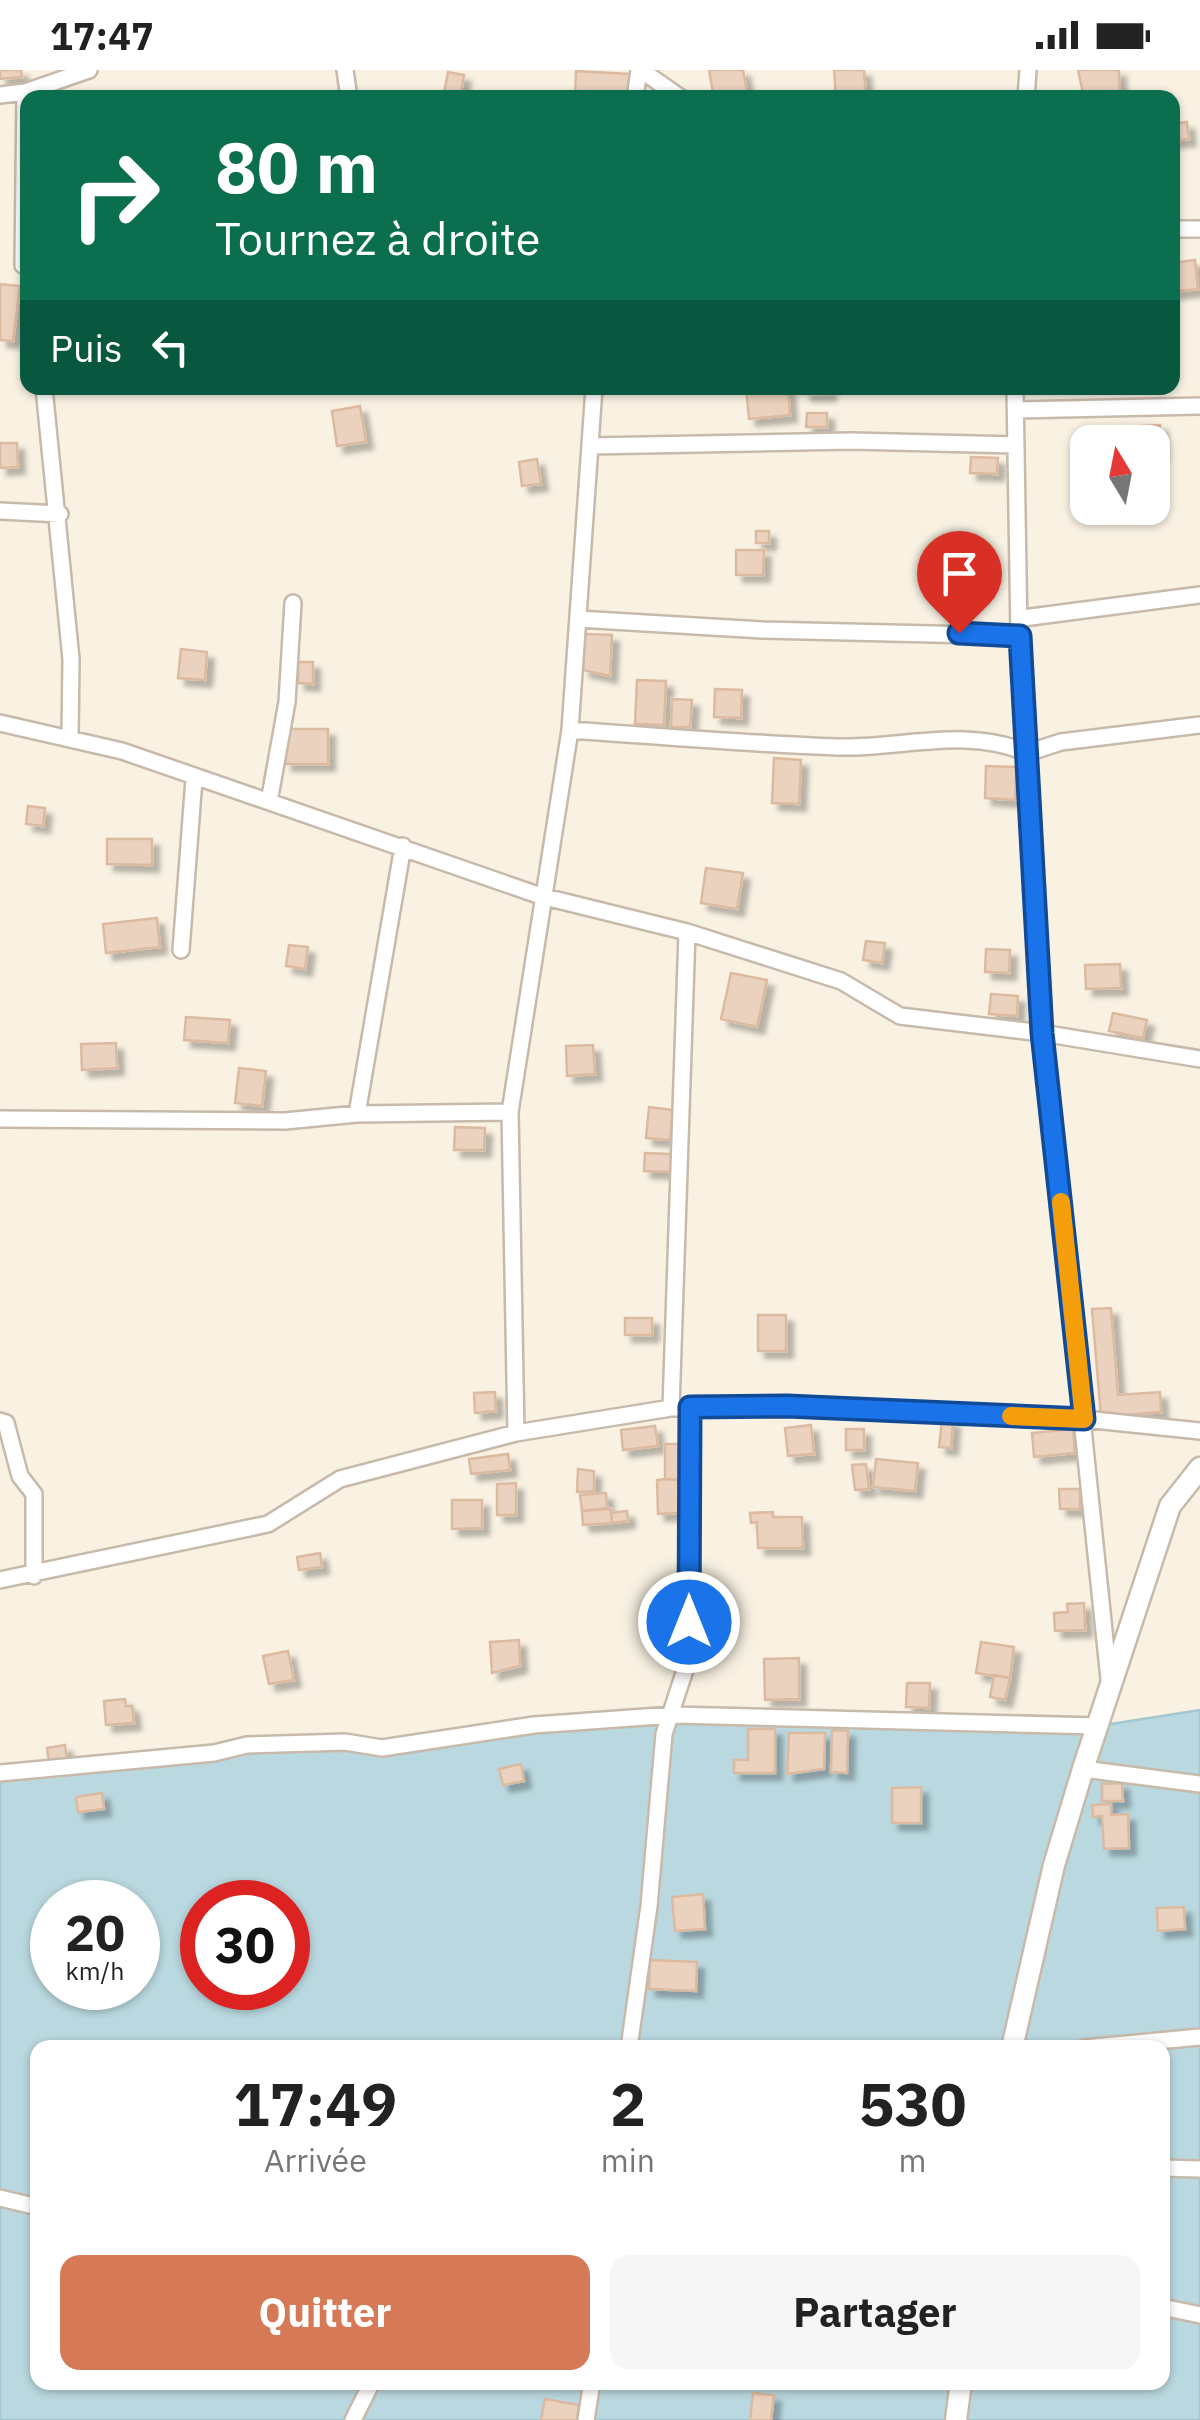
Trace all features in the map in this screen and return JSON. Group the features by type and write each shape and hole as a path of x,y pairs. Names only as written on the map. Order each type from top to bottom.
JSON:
{"street":[{"path":"29,90 62,74 89,70"},
{"path":"640,70 669,90"},
{"path":"45,395 60,514 71,659 70,738"},
{"path":"516,1433 510,1112 570,730 594,395"},
{"path":"1015,395 1020,636 1042,1033 1110,1688"},
{"path":"1016,410 1200,406"},
{"path":"590,446 852,442 1016,445"},
{"path":"0,512 60,514"},
{"path":"1022,618 1200,595"},
{"path":"270,802 287,702 292,603"},
{"path":"578,619 762,630 1020,636"},
{"path":"0,722 122,751 541,896 686,932 841,981 900,1016 1042,1033 1200,1060"},
{"path":"570,730 843,748 898,741 1004,742 1027,753 1061,742 1200,725"},
{"path":"181,950 194,779"},
{"path":"357,1114 403,846"},
{"path":"670,1408 686,932"},
{"path":"0,1119 285,1121 357,1114 510,1112"},
{"path":"0,1580 34,1576 268,1524 340,1479 516,1433 670,1408 787,1406 1084,1419 1200,1431"},
{"path":"631,2040 649,1906 664,1734 689,1658 690,1407"},
{"path":"0,1421 6,1423 20,1476 34,1494 34,1576"},
{"path":"1014,2040 1054,1864 1083,1770 1170,1506 1200,1468"},
{"path":"0,1772 214,1752 247,1745 344,1742 382,1748 534,1725 673,1715 1098,1726"},
{"path":"1083,1770 1200,1784"},
{"path":"1168,2040 1200,2037"},
{"path":"1170,2168 1200,2169"},
{"path":"0,2198 30,2204"},
{"path":"1170,2309 1200,2315"},
{"path":"353,2420 368,2390"},
{"path":"586,2420 591,2390"},
{"path":"956,2420 960,2390"}],"water":[{"path":"1200,1710 1200,2420 0,2420 0,1773 214,1753 382,1748 673,1715 1098,1726"}],"building":[{"path":"0,70 21,70 22,77 0,79"},
{"path":"709,70 743,70 747,90 713,90"},
{"path":"834,70 864,70 865,90 835,90"},
{"path":"1078,70 1119,70 1120,90 1082,90"},
{"path":"576,71 630,74 629,90 575,90"},
{"path":"448,72 464,75 461,90 445,90"},
{"path":"1187,122 1189,139 1180,140 1180,123"},
{"path":"1195,260 1198,289 1180,291 1180,262"},
{"path":"0,284 20,286 13,341 0,340"},
{"path":"747,395 789,395 790,415 749,419"},
{"path":"360,406 366,442 337,446 332,411"},
{"path":"807,413 827,413 827,427 806,427"},
{"path":"0,443 17,443 18,467 0,468"},
{"path":"971,457 998,458 997,474 970,473"},
{"path":"537,459 541,484 522,486 519,462"},
{"path":"756,531 769,531 769,543 756,543"},
{"path":"736,550 764,550 763,575 736,575"},
{"path":"585,634 612,635 610,676 583,670"},
{"path":"181,649 207,652 205,680 178,678"},
{"path":"298,662 313,662 313,684 298,683"},
{"path":"637,680 666,681 664,725 635,724"},
{"path":"715,689 742,690 741,718 714,717"},
{"path":"672,699 692,700 690,727 671,727"},
{"path":"285,729 328,729 328,764 285,764"},
{"path":"774,758 801,760 799,804 772,803"},
{"path":"986,766 1016,767 1015,800 985,798"},
{"path":"28,806 45,808 43,826 26,824"},
{"path":"107,839 152,839 152,865 107,864"},
{"path":"706,868 743,873 737,909 701,903"},
{"path":"157,918 160,947 106,953 103,924"},
{"path":"866,941 885,943 882,963 863,960"},
{"path":"289,945 308,947 305,969 286,966"},
{"path":"986,949 1010,950 1009,973 985,972"},
{"path":"1120,964 1121,988 1086,989 1085,965"},
{"path":"731,973 767,980 757,1027 721,1019"},
{"path":"991,994 1018,996 1017,1016 989,1014"},
{"path":"1113,1013 1147,1020 1143,1038 1109,1031"},
{"path":"186,1017 230,1020 228,1043 184,1040"},
{"path":"116,1043 117,1068 82,1070 81,1044"},
{"path":"593,1045 595,1074 567,1076 566,1046"},
{"path":"239,1068 266,1071 262,1106 235,1103"},
{"path":"649,1107 673,1110 670,1140 646,1138"},
{"path":"455,1127 485,1128 484,1150 454,1150"},
{"path":"645,1153 671,1154 671,1172 644,1171"},
{"path":"1111,1308 1118,1395 1160,1392 1161,1412 1101,1417 1092,1309"},
{"path":"758,1315 786,1315 786,1351 758,1351"},
{"path":"625,1318 652,1318 652,1335 625,1335"},
{"path":"495,1392 496,1411 475,1413 474,1393"},
{"path":"942,1420 953,1421 951,1448 939,1447"},
{"path":"811,1425 814,1454 788,1456 785,1428"},
{"path":"655,1426 658,1446 623,1450 621,1430"},
{"path":"846,1429 864,1429 864,1450 846,1450"},
{"path":"1073,1429 1075,1453 1034,1457 1032,1433"},
{"path":"665,1444 679,1444 679,1480 665,1479"},
{"path":"508,1454 510,1470 471,1474 469,1459"},
{"path":"876,1459 918,1463 915,1491 873,1487"},
{"path":"866,1464 869,1489 855,1490 852,1465"},
{"path":"578,1469 594,1471 594,1491 577,1492"},
{"path":"657,1480 679,1480 680,1513 658,1514"},
{"path":"516,1483 516,1515 497,1515 497,1484"},
{"path":"1059,1489 1080,1489 1080,1509 1060,1509"},
{"path":"606,1493 607,1508 582,1511 580,1495"},
{"path":"452,1500 482,1500 482,1528 452,1529"},
{"path":"611,1509 612,1523 583,1525 582,1511"},
{"path":"627,1511 628,1521 612,1523 611,1513"},
{"path":"773,1512 773,1517 802,1517 803,1548 758,1548 757,1522 751,1523 750,1513"},
{"path":"320,1553 322,1567 299,1570 297,1557"},
{"path":"1084,1603 1085,1630 1055,1631 1054,1613 1068,1612 1067,1604"},
{"path":"519,1640 520,1666 492,1673 490,1642"},
{"path":"981,1642 1014,1647 1010,1678 976,1673"},
{"path":"288,1651 294,1680 269,1684 263,1656"},
{"path":"799,1658 799,1699 765,1700 764,1659"},
{"path":"994,1675 1010,1678 1005,1700 990,1697"},
{"path":"907,1683 930,1683 929,1708 906,1707"},
{"path":"125,1699 126,1706 132,1706 134,1723 106,1725 104,1701"},
{"path":"748,1729 775,1729 775,1773 734,1773 734,1760 748,1760"},
{"path":"832,1730 848,1731 847,1773 831,1772"},
{"path":"789,1733 825,1733 824,1769 787,1774"},
{"path":"65,1745 67,1760 49,1762 47,1748"},
{"path":"521,1764 524,1781 503,1785 499,1769"},
{"path":"1122,1783 1123,1801 1102,1801 1102,1784"},
{"path":"921,1787 921,1823 892,1823 892,1788"},
{"path":"102,1793 104,1809 78,1812 76,1797"},
{"path":"1111,1804 1111,1815 1128,1814 1129,1848 1104,1849 1102,1816 1093,1817 1092,1805"},
{"path":"703,1894 705,1929 675,1931 672,1897"},
{"path":"1184,1907 1185,1929 1158,1931 1157,1908"},
{"path":"650,1960 697,1962 696,1991 649,1989"},
{"path":"753,2393 774,2395 771,2420 750,2420"},
{"path":"545,2399 579,2405 577,2420 541,2420"}],"slow traffic":[{"path":"1011,1416 1084,1419 1061,1202"}],"route":[{"path":"689,1622 690,1407 787,1406 1084,1419 1042,1033 1020,636 959,633"}]}
